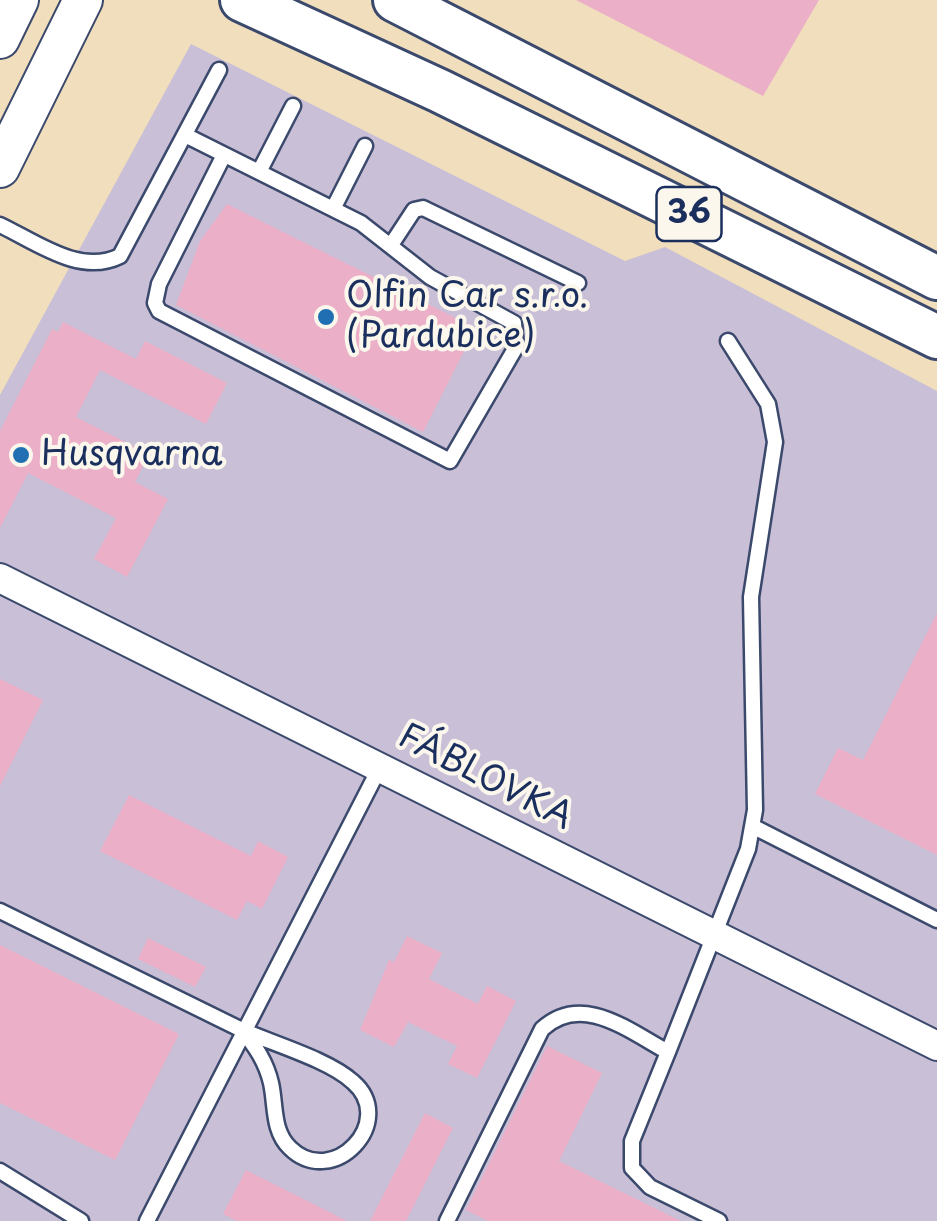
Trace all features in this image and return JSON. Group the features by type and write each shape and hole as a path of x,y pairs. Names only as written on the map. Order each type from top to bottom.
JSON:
{"main road":[{"path":"0,38 19,0"},
{"path":"0,168 83,0"},
{"name":"36","path":"242,0 440,92 937,337"},
{"name":"36","path":"394,0 937,278"}],"street":[{"name":"FÁBLOVKA","path":"0,578 937,1046"}],"lane":[{"path":"0,225 83,263 110,261 132,240 218,70"},
{"path":"259,172 293,106"},
{"path":"186,135 224,154 259,172 371,228 430,277 507,317 518,331 516,347 450,461 159,311 154,303 159,284 224,154"},
{"path":"333,209 365,146"},
{"path":"391,245 414,210 423,208 578,283"},
{"path":"720,1221 650,1187 632,1168 632,1141 754,827 751,598 775,442 768,404 728,341"},
{"path":"147,1221 380,767"},
{"path":"754,827 937,920"},
{"path":"0,911 351,1080 367,1108 366,1129 355,1148 327,1161 308,1159 291,1149 280,1134 262,1056 242,1030"},
{"path":"447,1221 542,1029 552,1020 578,1011 593,1014 668,1052"},
{"path":"0,1172 80,1221"}],"shaded area":[{"path":"191,44 625,261 665,247 937,391 937,1221 0,1221 0,395"}],"building":[{"path":"576,0 819,0 763,96"},
{"name":"Olfin Car s.r.o. (Pardubice)","path":"227,204 476,328 423,432 176,305 200,241"},
{"path":"63,322 136,359 145,341 227,383 206,424 100,370 76,417 149,454 135,482 168,499 127,577 94,559 116,518 28,473 0,528 0,431 52,329 58,332"},
{"path":"937,613 937,855 815,794 838,748 863,760"},
{"path":"0,679 43,700 0,786"},
{"path":"129,795 251,856 258,841 288,857 262,909 247,901 237,920 100,851"},
{"path":"407,936 442,953 429,979 478,1004 487,986 516,1001 477,1078 448,1064 457,1046 408,1022 394,1047 360,1030 389,960 394,962"},
{"path":"148,938 206,967 195,987 138,959"},
{"path":"0,945 179,1034 115,1160 0,1103"},
{"path":"547,1046 602,1073 559,1161 681,1221 488,1221 466,1210"},
{"path":"425,1113 453,1128 406,1221 370,1221"},
{"path":"246,1170 347,1221 237,1221 223,1214"}],"place":[{"name":"Olfin Car s.r.o. (Pardubice)","path":"326,317"},
{"name":"Husqvarna","path":"21,455"}]}
